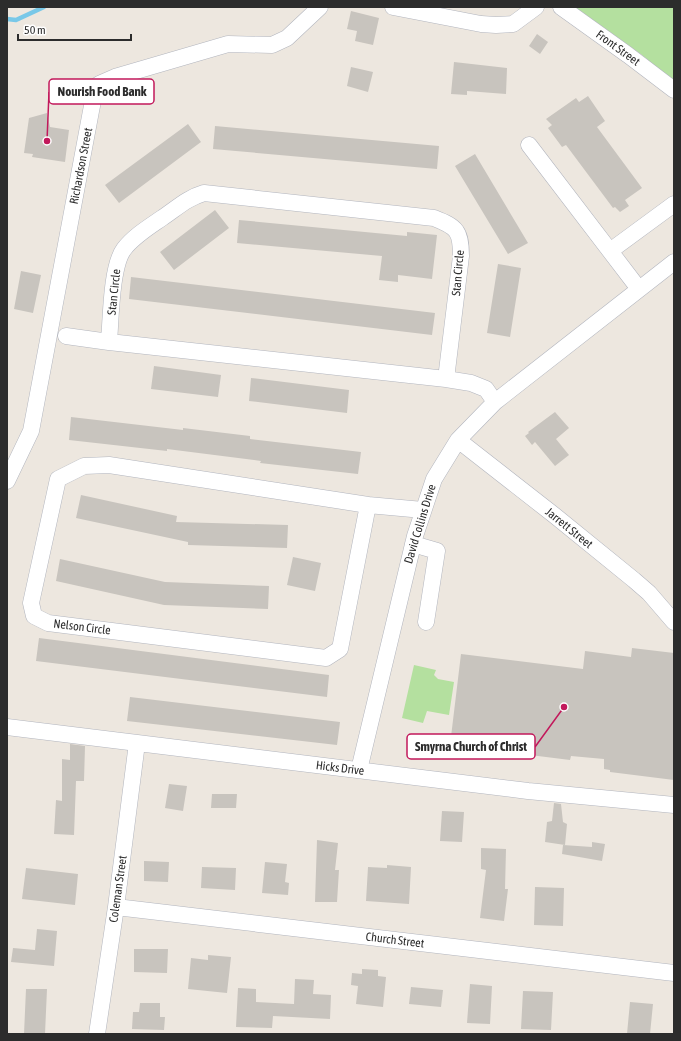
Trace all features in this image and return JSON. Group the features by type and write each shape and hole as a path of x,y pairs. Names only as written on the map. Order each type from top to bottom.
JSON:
{"street":[{"name":"Richardson Street","path":"7,481 31,431 91,111 94,96 100,84 115,77 228,44 272,45 286,38 320,7"},
{"path":"393,7 481,24 496,25 513,24 536,7"},
{"name":"Front Street","path":"561,7 674,90"},
{"path":"529,145 639,289"},
{"name":"Stan Circle","path":"109,342 113,288 117,263 124,249 140,234 192,197 204,193 403,214 434,218 450,224 458,232 461,243 461,256 446,379"},
{"path":"610,251 674,204"},
{"name":"David Collins Drive","path":"359,770 413,544 423,510 434,479 458,440 495,402 674,262"},
{"path":"66,336 446,379 471,383 486,389 495,402"},
{"name":"Jarrett Street","path":"458,440 554,514 634,580 649,593 674,622"},
{"name":"Nelson Circle","path":"368,505 340,649 326,658 48,623 34,616 31,603 58,479 84,466 110,465 368,505 423,510"},
{"path":"413,544 437,551 426,622"},
{"name":"Hicks Drive","path":"7,727 528,791 674,805"},
{"name":"Coleman Street","path":"97,1034 116,907 137,743"},
{"name":"Church Street","path":"116,907 674,973"}],"green space":[{"path":"575,7 674,7 674,82 642,55"},
{"path":"414,665 436,670 434,675 438,679 454,682 449,715 427,711 423,723 402,718"}],"building":[{"path":"351,11 379,18 373,45 355,41 357,31 347,29"},
{"path":"537,34 548,42 540,54 529,46"},
{"path":"454,62 507,68 506,94 467,91 467,95 451,94"},
{"path":"351,67 373,72 368,92 347,86"},
{"path":"588,96 605,121 597,127 642,188 625,200 629,206 620,212 615,207 613,208 566,145 562,147 548,128 552,125 546,119 576,98 579,102"},
{"path":"47,113 50,127 69,130 65,162 32,157 33,154 24,153 29,118"},
{"path":"188,124 201,142 119,203 105,185"},
{"path":"215,126 439,146 437,169 213,149"},
{"path":"475,154 528,243 508,254 455,166"},
{"path":"215,210 229,228 174,270 160,252"},
{"path":"239,220 407,236 407,232 437,235 432,279 398,275 398,282 379,280 382,256 237,243"},
{"path":"498,264 521,268 510,337 487,333"},
{"path":"21,271 41,275 33,313 14,309"},
{"path":"131,277 435,313 432,335 129,299"},
{"path":"154,366 221,375 218,397 151,389"},
{"path":"251,378 349,390 347,413 249,401"},
{"path":"555,412 569,428 556,439 569,455 555,466 535,442 532,445 525,436 529,433 528,432"},
{"path":"71,417 250,436 250,439 361,452 358,474 260,463 261,461 167,449 167,451 69,440"},
{"path":"81,495 177,516 176,522 288,525 287,548 188,545 188,542 76,518"},
{"path":"293,557 321,563 315,591 287,585"},
{"path":"60,559 165,582 269,586 268,609 164,605 56,581"},
{"path":"39,638 329,675 327,697 36,661"},
{"path":"632,648 674,653 674,780 610,772 610,770 604,769 604,759 571,756 570,760 450,745 461,654 583,669 585,651 631,657"},
{"path":"130,697 340,722 337,745 127,721"},
{"path":"70,744 85,746 84,781 76,781 74,835 54,834 56,800 62,801 62,759 70,760"},
{"path":"169,784 187,786 183,811 165,808"},
{"path":"212,794 237,794 236,808 211,808"},
{"path":"554,803 561,804 563,822 567,824 565,845 545,842 547,822 552,821"},
{"path":"442,811 464,812 462,842 440,841"},
{"path":"317,840 338,843 335,870 339,870 337,902 315,902"},
{"path":"592,842 605,844 602,861 562,854 563,845 592,847"},
{"path":"481,848 506,849 505,889 508,889 504,921 480,918 486,870 481,869"},
{"path":"144,861 169,862 168,882 144,881"},
{"path":"265,862 287,864 285,882 289,883 288,895 262,893"},
{"path":"387,865 411,867 409,904 366,901 368,867 387,868"},
{"path":"202,867 236,868 235,890 201,888"},
{"path":"26,868 78,874 75,905 22,899"},
{"path":"535,887 564,888 563,926 534,925"},
{"path":"37,929 57,931 54,966 11,962 13,948 35,950"},
{"path":"134,949 168,949 167,973 134,972"},
{"path":"208,955 231,957 227,993 188,989 191,958 208,960"},
{"path":"362,969 378,970 378,976 386,977 383,1007 356,1004 358,986 351,985 352,973 362,974"},
{"path":"295,979 314,980 313,994 331,995 330,1019 273,1016 272,1028 236,1027 238,988 256,989 256,1002 294,1004"},
{"path":"470,984 492,986 490,1024 467,1023"},
{"path":"411,987 443,990 441,1007 409,1004"},
{"path":"26,989 47,989 45,1034 24,1034"},
{"path":"523,991 553,992 551,1030 521,1029"},
{"path":"630,1002 653,1004 650,1034 627,1034"},
{"path":"140,1003 160,1003 160,1017 165,1017 164,1030 132,1029 133,1012 139,1012"}],"waterway":[{"path":"7,19 16,20 44,7"}],"place":[{"name":"Nourish Food Bank","path":"47,141"},
{"name":"Smyrna Church of Christ","path":"564,707"}]}
